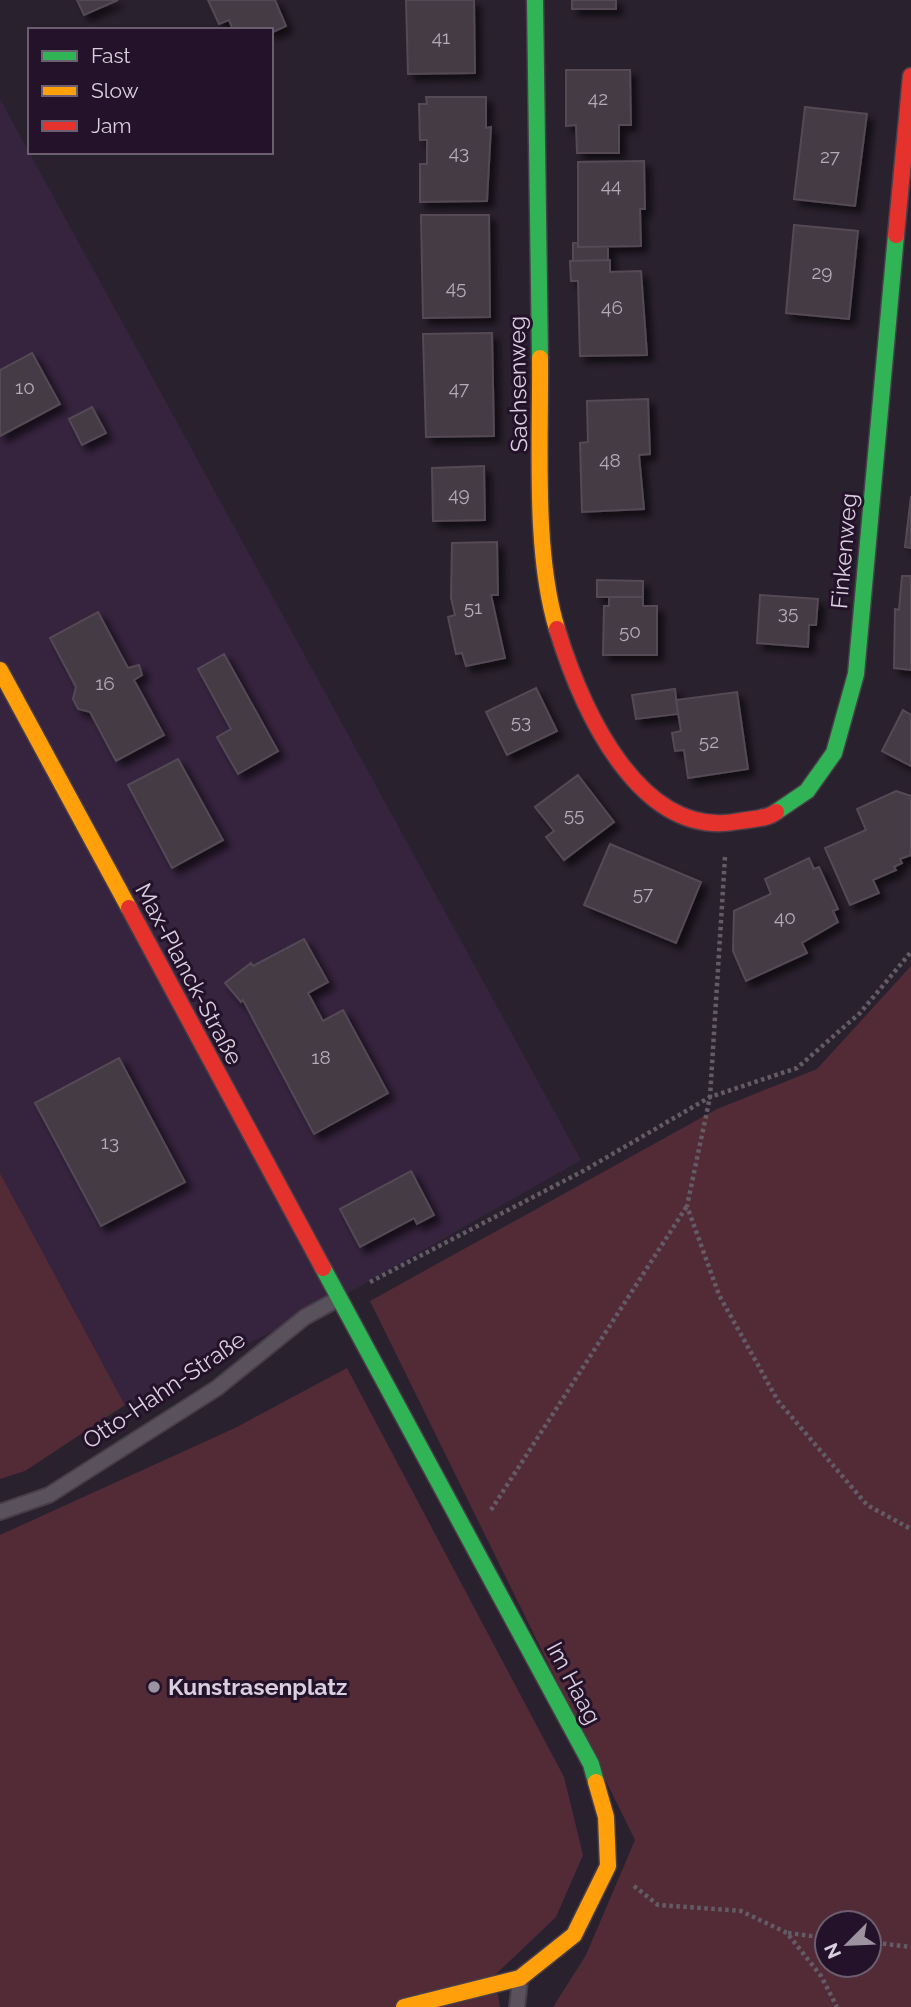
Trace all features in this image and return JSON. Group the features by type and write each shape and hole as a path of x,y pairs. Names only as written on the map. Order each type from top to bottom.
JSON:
{"street":[{"name":"Sachsenweg","path":"535,0 542,510 549,603 571,674 613,754"},
{"name":"Finkenweg","path":"613,754 654,800 694,822 727,824 772,815 807,791 834,753 856,674 911,76"},
{"name":"Max-Planck-Straße","path":"0,670 338,1299"},
{"name":"Im Haag","path":"338,1299 591,1764 606,1817 608,1866 574,1935 520,1978 404,2007"}],"lane":[{"name":"Otto-Hahn-Straße","path":"0,1512 49,1495 217,1388 305,1317 338,1299"},
{"path":"517,2007 520,1978"}],"path":[{"path":"471,1540 687,1206 710,1097 727,824"},
{"path":"338,1299 585,1170 710,1097 797,1068 860,1013 911,952"},
{"path":"687,1206 719,1295 778,1401 867,1505 911,1529"},
{"path":"608,1866 658,1905 741,1911 787,1933 813,1936"},
{"path":"787,1933 821,1976 837,2007"},
{"path":"883,1944 911,1947"}],"shaded area":[{"path":"0,99 581,1160 338,1299 125,1405 0,1173"},
{"path":"911,966 911,2007 553,2007 586,1955 635,1840 370,1301 717,1109 817,1069"},
{"path":"0,1173 125,1405 25,1471 0,1479"},
{"path":"347,1368 564,1777 583,1855 556,1917 495,1975 500,2007 0,2007 0,1535 235,1428"}],"building":[{"path":"77,0 118,0 84,15"},
{"path":"208,0 275,0 286,26 273,32 273,28 232,28 229,20 219,24"},
{"path":"406,0 474,0 475,73 408,74"},
{"path":"572,0 616,0 616,9 572,9"},
{"path":"566,70 630,70 631,125 619,125 619,153 577,153 576,125 566,126"},
{"path":"426,97 486,97 486,128 491,127 487,201 420,202 420,164 427,164 427,140 420,140 419,104 427,104"},
{"path":"805,107 867,114 855,206 794,199"},
{"path":"644,161 645,209 640,209 641,246 578,247 578,162"},
{"path":"421,215 489,215 490,317 423,318"},
{"path":"794,225 858,231 849,319 786,313"},
{"path":"578,242 578,247 608,247 608,260 573,261 573,243"},
{"path":"610,260 610,272 641,271 647,355 580,356 578,281 571,281 570,261"},
{"path":"492,333 494,436 426,437 423,334"},
{"path":"32,353 60,404 0,436 0,370"},
{"path":"648,399 650,454 639,455 644,509 582,512 580,443 588,442 587,401"},
{"path":"92,407 106,433 82,445 69,419"},
{"path":"484,466 485,520 433,521 432,468"},
{"path":"911,496 911,548 905,547"},
{"path":"497,542 498,595 491,595 505,658 466,666 462,653 456,654 448,617 455,615 451,598 452,543"},
{"path":"902,576 911,576 911,670 894,668 895,609 899,610"},
{"path":"597,580 643,581 643,597 597,597"},
{"path":"760,595 818,599 816,625 809,625 808,647 757,643"},
{"path":"609,597 643,597 643,606 657,606 657,655 603,655 604,606 609,606"},
{"path":"98,612 128,668 139,665 142,675 134,680 164,735 116,761 90,712 78,709 73,699 76,687 50,638"},
{"path":"224,654 278,751 238,774 217,737 231,729 198,669"},
{"path":"536,688 557,731 507,755 486,712"},
{"path":"675,689 678,714 636,719 632,695"},
{"path":"737,692 748,769 688,778 684,750 675,751 672,733 681,731 676,700"},
{"path":"903,710 911,715 911,766 882,751"},
{"path":"178,759 223,840 172,868 128,785"},
{"path":"578,775 614,822 564,860 546,837 554,831 535,807"},
{"path":"896,791 911,796 911,855 900,859 902,863 894,867 896,870 873,880 879,893 850,905 825,848 866,830 857,809"},
{"path":"610,844 701,882 676,943 584,905"},
{"path":"809,858 814,869 819,867 838,909 833,911 838,922 802,943 807,953 746,981 733,951 734,911 771,894 765,879"},
{"path":"304,939 328,982 308,993 323,1021 343,1010 388,1093 314,1134 243,1000 241,1002 225,983 251,963 253,966"},
{"path":"119,1058 185,1182 101,1226 35,1103"},
{"path":"411,1171 434,1215 417,1224 414,1218 360,1247 340,1209"}],"traffic: fast":[{"path":"535,0 540,358"},
{"path":"776,812 807,791 834,753 856,674 896,235"},
{"path":"323,1268 591,1764 596,1782"}],"traffic: slow":[{"path":"540,358 541,531 549,598 557,629"},
{"path":"0,670 129,908"},
{"path":"404,2007 520,1978 574,1935 608,1866 606,1817 596,1782"}],"traffic: jam":[{"path":"896,235 911,76"},
{"path":"557,629 582,695 599,730 620,762 644,790 672,811 704,822 740,821 776,812"},
{"path":"129,908 323,1268"}],"place":[{"name":"Kunstrasenplatz","path":"154,1687"}]}
